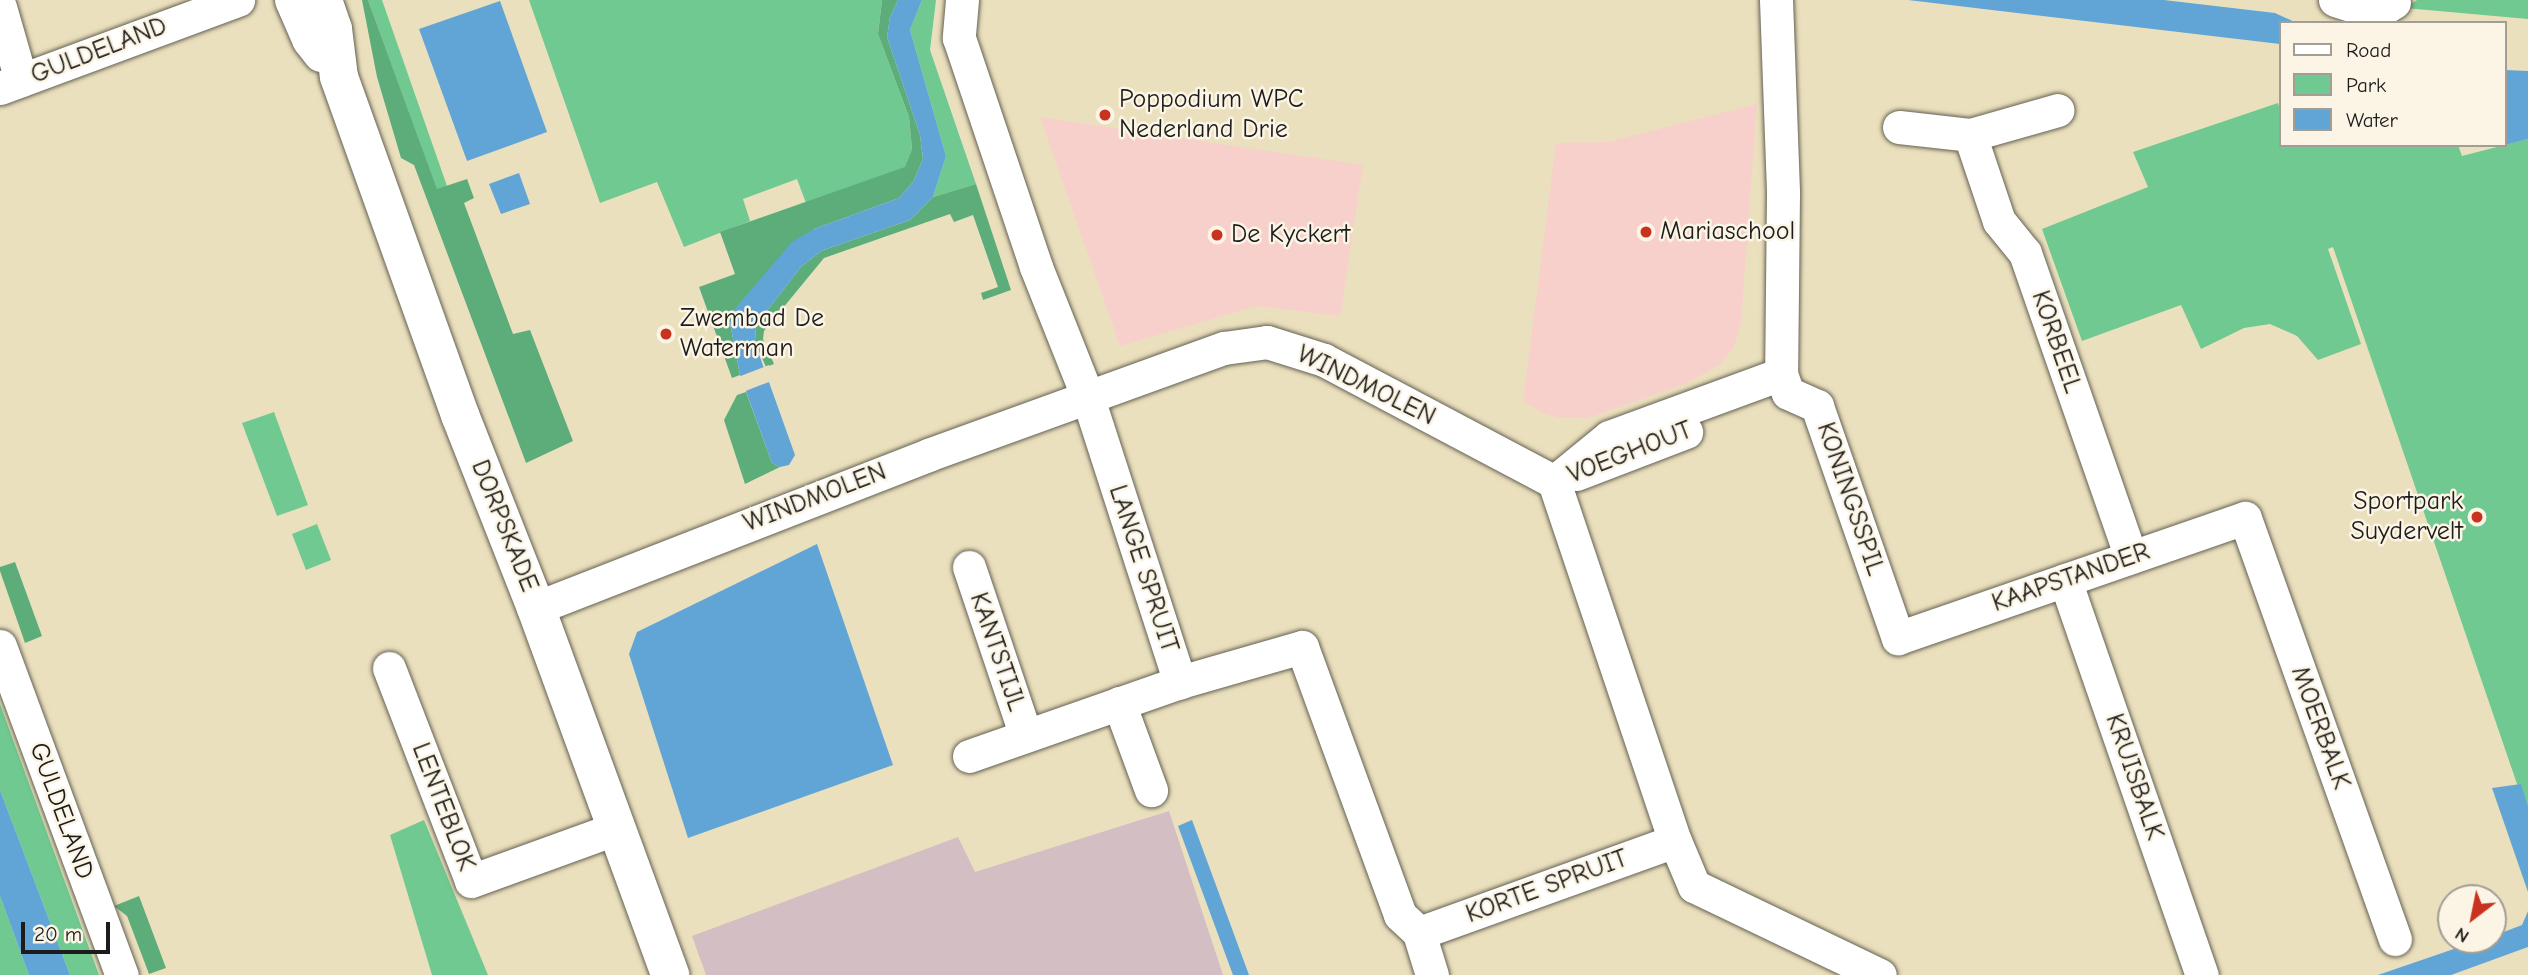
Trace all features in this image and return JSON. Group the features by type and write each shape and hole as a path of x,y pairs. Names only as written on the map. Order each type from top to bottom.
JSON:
{"main road":[{"name":"DORPSKADE","path":"294,0 311,39 339,77"},
{"name":"DORPSKADE","path":"323,0 333,29 339,77 460,415 536,608 670,975"}],"street":[{"name":"GULDELAND","path":"11,84 238,0"},
{"name":"LANGE SPRUIT","path":"962,0 958,38 1036,267 1088,398 1180,682 1302,648 1400,915 1419,933 1432,975"},
{"path":"1776,0 1783,194 1784,383"},
{"path":"2335,0 2376,13 2394,2"},
{"path":"0,7 11,84"},
{"path":"1899,127 1970,135 2058,110"},
{"name":"KORBEEL","path":"1970,135 1999,221 2025,253 2131,556"},
{"name":"WINDMOLEN","path":"536,608 928,455 1224,348 1267,342 1324,360 1554,482"},
{"name":"VOEGHOUT","path":"1554,482 1609,437 1784,383"},
{"name":"KONINGSSPIL","path":"1784,383 1817,406 1898,638"},
{"path":"1554,482 1675,841 1694,886 1880,975"},
{"name":"KAAPSTANDER","path":"1898,638 2245,518"},
{"name":"MOERBALK","path":"2245,518 2395,939"},
{"name":"KANTSTIJL","path":"969,567 1026,736"},
{"name":"KRUISBALK","path":"2065,580 2202,975"},
{"name":"GULDELAND","path":"0,646 122,975"},
{"name":"LENTEBLOK","path":"389,668 471,881 615,829"},
{"name":"KANTSTIJL","path":"969,756 1180,682"},
{"path":"1119,703 1151,790"},
{"name":"KORTE SPRUIT","path":"1419,933 1675,841"}],"shaded area":[{"name":"Mariaschool","path":"1757,104 1741,322 1733,349 1720,364 1690,382 1589,418 1560,418 1545,414 1523,401 1556,143 1608,142"},
{"name":"De Kyckert","path":"1040,117 1363,165 1340,316 1257,306 1120,346"},
{"path":"1169,811 1223,975 706,975 692,936 958,837 975,872"}],"green space":[{"path":"362,0 368,0 437,189 467,179 474,198 464,203 513,334 530,330 573,441 526,463 414,165 401,158 377,77"},
{"path":"368,0 382,0 447,186 437,190"},
{"path":"529,0 882,0 878,34 909,117 912,149 905,168 806,203 797,179 743,199 750,221 684,247 657,182 600,203"},
{"path":"882,0 898,0 890,17 887,37 920,135 923,159 913,182 899,198 814,229 730,323 740,375 732,378 699,287 735,274 720,232 905,167 912,149 909,117 878,34"},
{"path":"922,0 936,0 930,50 976,184 933,197 946,156 910,30"},
{"path":"2417,0 2528,0 2528,19 2405,8"},
{"path":"2278,103 2280,147 2459,147 2462,156 2507,147 2507,144 2528,139 2528,816 2333,247 2328,249 2361,344 2318,360 2297,336 2270,324 2244,328 2201,349 2181,305 2082,341 2042,229 2148,187 2133,152"},
{"path":"976,184 1011,290 983,300 981,293 998,287 973,215 954,222 950,214 824,258 764,331 763,339 774,364 766,367 755,342 756,325 801,267 821,251 910,220 933,197"},
{"path":"746,392 772,463 780,467 745,484 724,420 737,395"},
{"path":"274,412 308,505 277,516 242,423"},
{"path":"317,524 331,560 306,570 292,534"},
{"path":"15,562 42,636 25,643 0,571 0,567"},
{"path":"0,704 99,975 70,975 0,790"},
{"path":"424,820 488,975 432,975 390,835"},
{"path":"0,896 29,975 0,975"},
{"path":"139,896 166,968 149,974 127,916 114,906"}],"water":[{"path":"898,0 922,0 910,30 946,156 933,197 910,220 821,251 801,267 756,325 755,343 795,455 789,465 780,467 772,463 740,375 730,323 734,310 792,242 814,229 899,198 913,182 923,159 920,135 887,37 890,17"},
{"path":"1908,0 2164,0 2275,13 2293,21 2280,21 2280,44"},
{"path":"500,1 547,132 467,161 419,29"},
{"path":"2507,70 2528,71 2528,139 2507,144"},
{"path":"519,173 530,204 501,214 489,184"},
{"path":"817,544 893,765 688,838 629,654 637,632"},
{"path":"2521,784 2528,807 2528,892 2492,788"},
{"path":"0,790 70,975 29,975 0,896"},
{"path":"1192,820 1249,975 1233,975 1178,826"},
{"path":"2528,911 2528,947 2451,975 2378,975 2439,954 2507,954 2507,931 2522,925"}],"pier":[{"path":"769,365 774,380 743,392 738,377"}],"place":[{"name":"Poppodium WPC Nederland Drie","path":"1105,115"},
{"name":"Mariaschool","path":"1646,232"},
{"name":"De Kyckert","path":"1217,235"},
{"name":"Zwembad De Waterman","path":"666,334"},
{"name":"Sportpark Suydervelt","path":"2477,517"}]}
